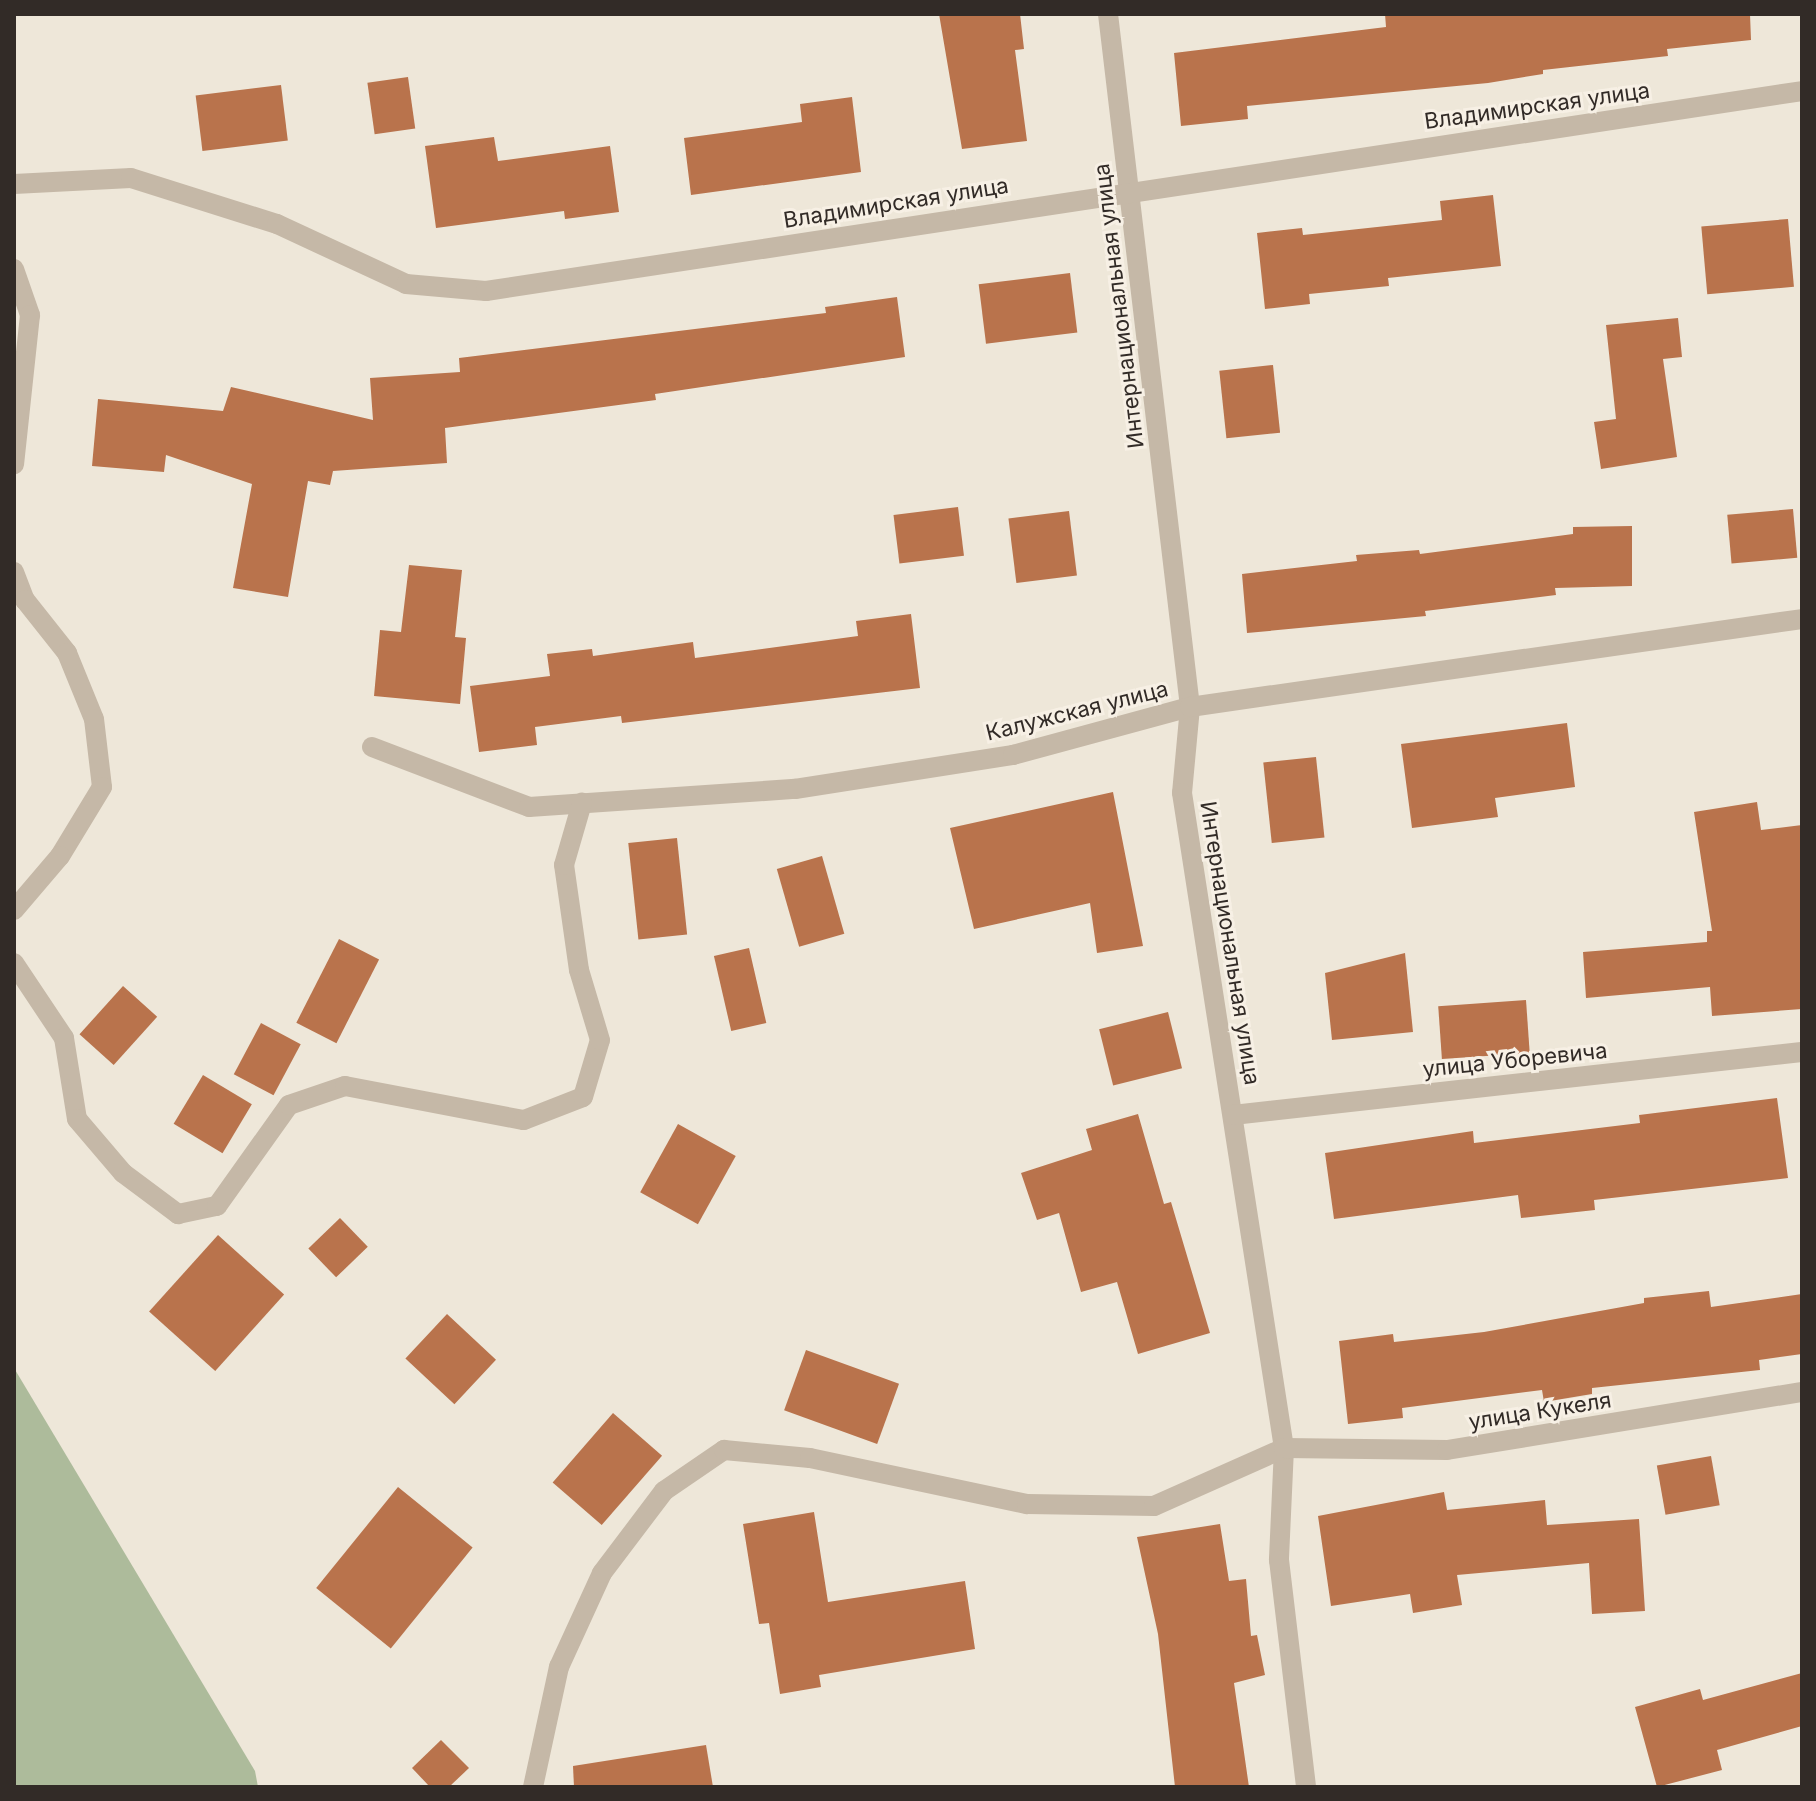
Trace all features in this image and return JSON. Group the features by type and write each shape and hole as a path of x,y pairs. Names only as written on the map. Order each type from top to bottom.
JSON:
{"street":[{"name":"Интернациональная улица","path":"1108,14 1190,707 1182,793 1284,1448 1279,1560 1306,1787"},
{"name":"Владимирская улица","path":"14,184 131,178 277,224 406,284 486,291 1130,190 1802,91"},
{"path":"14,269 30,315 14,464"},
{"path":"14,572 25,600 67,653 89,706 102,787 60,856 14,910"},
{"name":"Калужская улица","path":"372,747 529,807 795,789 1013,755 1190,707 1802,619"},
{"path":"14,963 64,1038 77,1119 123,1173 178,1214 217,1206 289,1105 345,1086 524,1120 583,1097 600,1040 579,970 564,865 582,803"},
{"name":"улица Уборевича","path":"1233,1115 1802,1052"},
{"name":"улица Кукеля","path":"1284,1448 1447,1450 1802,1392"},
{"path":"533,1787 559,1667 602,1573 664,1491 724,1450 810,1458 1027,1504 1154,1506 1284,1448"}],"green space":[{"path":"14,1368 255,1771 258,1787 14,1787"}],"building":[{"path":"939,14 1020,14 1024,49 1015,50 1027,141 962,149"},
{"path":"1385,14 1750,14 1751,40 1667,49 1668,56 1543,70 1543,74 1488,83 1247,106 1248,119 1181,126 1174,53 1386,27"},
{"path":"408,77 415,128 375,134 367,83"},
{"path":"281,85 288,141 202,151 196,95"},
{"path":"852,97 861,172 691,195 684,138 802,122 800,104"},
{"path":"494,137 498,161 610,146 619,212 565,219 564,211 436,228 425,146"},
{"path":"1493,195 1501,266 1388,278 1389,286 1309,294 1310,304 1265,309 1257,233 1302,228 1303,235 1442,220 1440,201"},
{"path":"1788,219 1794,287 1707,294 1701,227"},
{"path":"1070,273 1077,333 986,344 979,284"},
{"path":"897,297 905,357 655,394 656,400 445,428 447,463 333,471 330,485 308,481 288,597 233,588 252,484 166,455 164,472 92,466 98,399 223,411 231,387 373,420 370,378 460,372 459,358 826,313 825,307"},
{"path":"1678,318 1682,357 1663,359 1677,457 1601,469 1594,422 1616,419 1606,325"},
{"path":"1273,365 1280,433 1226,438 1219,371"},
{"path":"958,507 964,556 899,564 893,515"},
{"path":"1793,509 1797,558 1732,564 1727,515"},
{"path":"1069,511 1077,576 1016,583 1008,518"},
{"path":"1632,526 1632,586 1555,588 1556,595 1425,611 1426,616 1247,633 1242,574 1357,561 1356,555 1419,550 1420,554 1573,534 1573,527"},
{"path":"409,565 462,570 455,637 466,638 460,704 374,696 380,630 401,632"},
{"path":"911,614 920,688 622,723 621,716 535,727 537,745 479,752 470,686 550,676 547,654 592,649 593,656 693,642 695,658 858,636 856,621"},
{"path":"1567,723 1575,787 1495,798 1498,817 1412,828 1401,744"},
{"path":"1316,757 1324,838 1272,843 1263,763"},
{"path":"1113,792 1143,946 1097,953 1090,903 974,929 950,828"},
{"path":"1757,802 1761,830 1802,825 1802,1009 1712,1016 1710,987 1586,998 1583,952 1707,942 1707,931 1712,931 1694,812"},
{"path":"677,838 687,934 638,940 628,843"},
{"path":"822,856 844,934 799,947 777,869"},
{"path":"339,939 379,959 336,1043 296,1023"},
{"path":"749,948 766,1023 731,1031 714,956"},
{"path":"1405,953 1413,1032 1332,1040 1325,973"},
{"path":"123,986 157,1017 114,1065 80,1034"},
{"path":"1526,1000 1530,1053 1442,1059 1438,1006"},
{"path":"1168,1012 1182,1068 1113,1085 1099,1029"},
{"path":"261,1023 301,1044 274,1095 234,1074"},
{"path":"203,1075 252,1104 223,1153 174,1124"},
{"path":"1777,1098 1788,1178 1594,1200 1595,1210 1521,1218 1518,1195 1334,1219 1325,1153 1473,1131 1474,1143 1640,1123 1639,1115"},
{"path":"1138,1114 1164,1204 1171,1202 1210,1333 1138,1354 1117,1282 1081,1292 1059,1213 1037,1220 1021,1173 1092,1150 1086,1129"},
{"path":"678,1124 736,1156 698,1224 640,1192"},
{"path":"340,1218 368,1247 336,1277 308,1249"},
{"path":"218,1235 284,1295 215,1371 149,1312"},
{"path":"1709,1291 1711,1307 1802,1294 1802,1354 1759,1360 1760,1370 1592,1388 1592,1394 1544,1402 1542,1390 1402,1408 1403,1418 1348,1424 1339,1341 1393,1334 1394,1342 1484,1332 1644,1303 1644,1298"},
{"path":"447,1314 496,1360 454,1404 405,1359"},
{"path":"806,1350 899,1384 877,1444 784,1410"},
{"path":"613,1413 662,1456 602,1525 553,1482"},
{"path":"1711,1456 1720,1505 1666,1515 1657,1466"},
{"path":"398,1487 473,1547 391,1648 316,1588"},
{"path":"1444,1492 1447,1510 1545,1500 1547,1525 1639,1519 1645,1611 1592,1614 1589,1563 1457,1575 1462,1605 1413,1613 1410,1594 1331,1606 1318,1516"},
{"path":"814,1512 828,1602 965,1581 975,1649 819,1675 821,1687 780,1694 769,1623 759,1624 743,1524"},
{"path":"1220,1524 1229,1581 1246,1579 1251,1636 1257,1635 1265,1675 1234,1683 1249,1787 1175,1787 1158,1634 1137,1537"},
{"path":"1802,1673 1802,1726 1717,1750 1722,1770 1657,1787 1635,1707 1700,1689 1703,1700"},
{"path":"441,1740 469,1768 449,1787 430,1787 412,1768"},
{"path":"706,1745 713,1787 574,1787 573,1766"}]}
